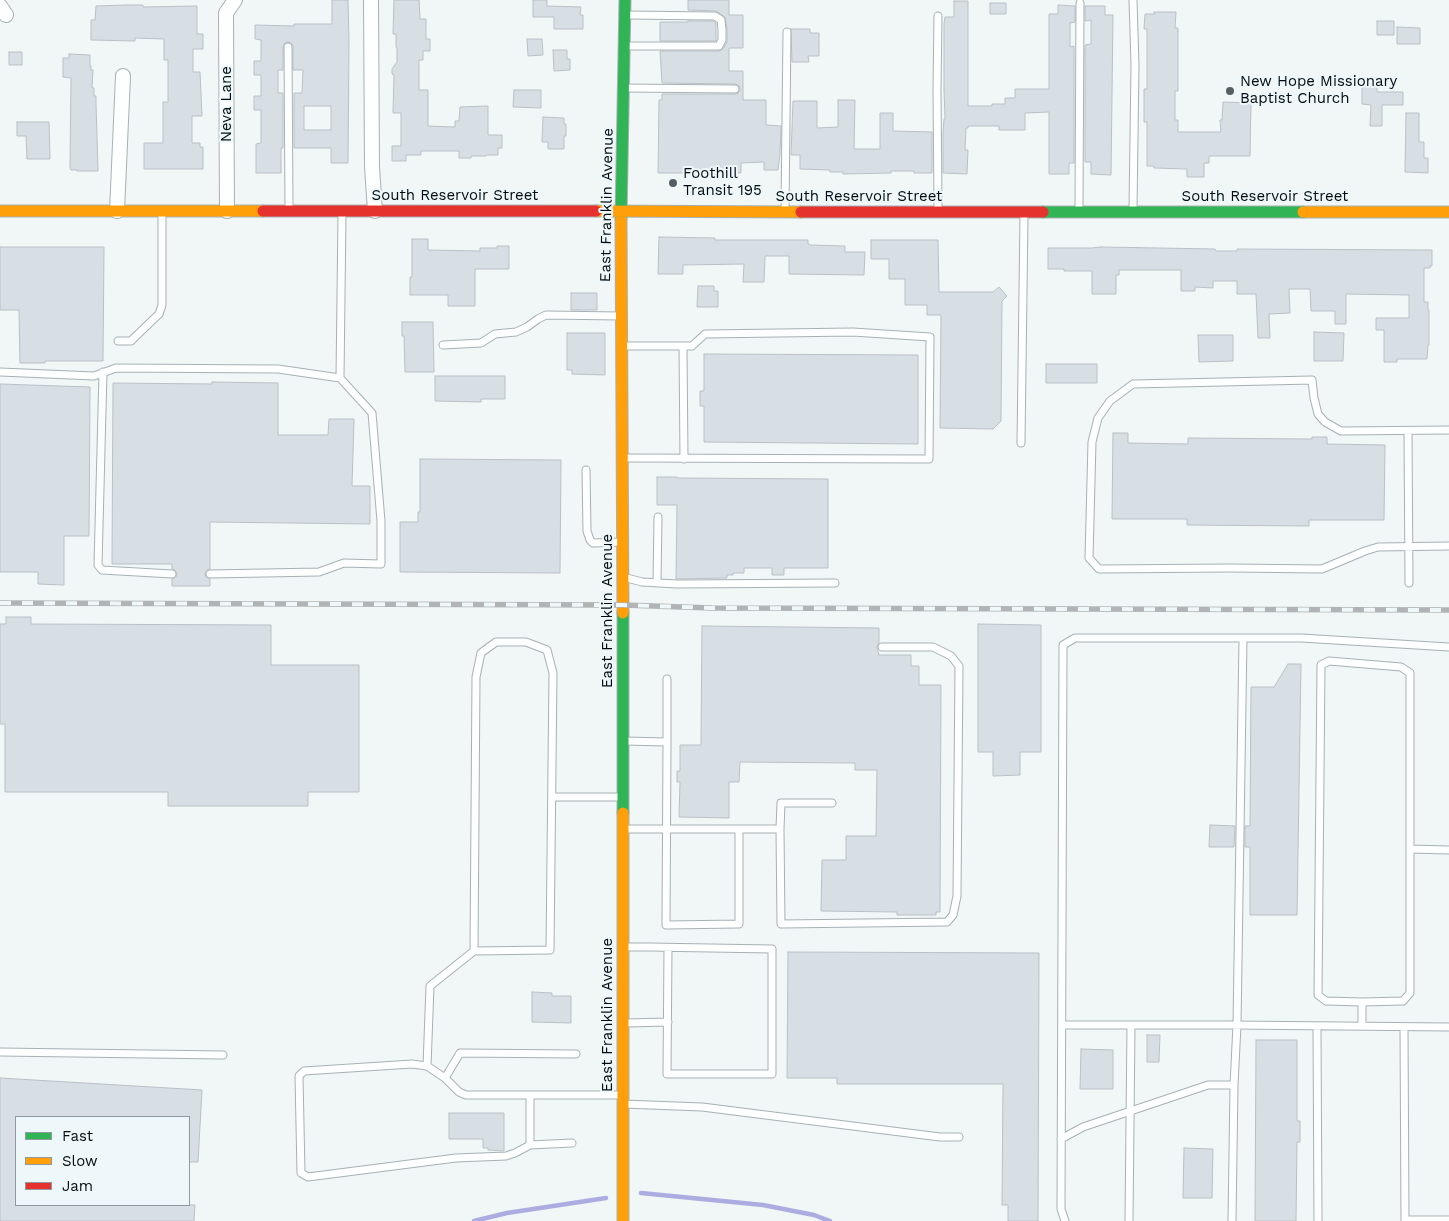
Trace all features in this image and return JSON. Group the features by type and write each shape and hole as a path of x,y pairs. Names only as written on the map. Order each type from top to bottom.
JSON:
{"main road":[{"name":"East Franklin Avenue","path":"623,1221 624,947 621,212 625,0"},
{"name":"South Reservoir Street","path":"0,211 1449,212"}],"street":[{"name":"Neva Lane","path":"228,210 226,13 235,0"},
{"path":"371,0 372,167 375,211"},
{"path":"117,211 123,76"}],"lane":[{"path":"1133,212 1134,0"},
{"path":"1079,212 1080,3"},
{"path":"625,15 715,16 721,20 722,40 719,46 625,46"},
{"path":"938,16 938,212"},
{"path":"785,212 787,32"},
{"path":"288,47 289,211"},
{"path":"624,88 735,89"},
{"path":"118,341 130,341 159,314 162,306 162,211"},
{"path":"340,378 342,211"},
{"path":"1021,444 1024,212"},
{"path":"443,345 481,343 495,334 516,332 546,315 621,316"},
{"path":"621,346 692,346 705,334 852,332 930,337 929,459 622,458"},
{"path":"683,346 684,459"},
{"path":"0,372 94,376 116,368 278,369 340,378 372,413 381,521 381,564 344,563 318,572 210,574"},
{"path":"103,372 98,565 102,570 172,574"},
{"path":"1449,430 1341,431 1325,422 1318,414 1312,380 1133,384 1110,401 1098,418 1092,442 1089,558 1099,569 1230,568 1322,570 1378,547 1449,546"},
{"path":"1408,431 1409,583"},
{"path":"586,470 587,531 590,540 593,542 622,542"},
{"path":"657,583 658,516"},
{"path":"623,577 642,582 678,584 835,583"},
{"path":"1065,1221 1061,1209 1063,645 1075,638 1301,638 1449,647"},
{"path":"1232,1221 1234,1085 1238,1025 1243,638"},
{"path":"427,1066 430,986 474,950 550,950 553,673 547,650 526,642 496,642 481,653 476,677 474,950"},
{"path":"832,803 781,803 781,924 947,922 954,915 957,896 959,666 951,656 933,647 882,647"},
{"path":"1329,661 1401,667 1410,673 1410,993 1403,1001 1362,1002 1326,1002 1318,995 1321,665 1329,661"},
{"path":"667,679 666,925 739,924 739,829"},
{"path":"623,741 667,742"},
{"path":"552,797 623,797"},
{"path":"623,829 780,829"},
{"path":"1410,849 1449,850"},
{"path":"624,947 772,949 772,1074 667,1074 668,948"},
{"path":"1362,1002 1362,1026"},
{"path":"623,1023 668,1022"},
{"path":"1129,1221 1131,1025"},
{"path":"1062,1026 1449,1027"},
{"path":"1318,1026 1318,1221"},
{"path":"1404,1026 1405,1221 1449,1220"},
{"path":"0,1052 223,1055"},
{"path":"445,1078 460,1053 576,1054"},
{"path":"572,1143 530,1145 506,1156 456,1158 308,1177 300,1173 299,1076 304,1071 412,1064 427,1066 445,1078 459,1092 466,1095 623,1100 702,1107 960,1137"},
{"path":"1061,1139 1083,1127 1208,1085 1234,1085"},
{"path":"530,1096 530,1145"}],"building":[{"path":"332,0 348,0 348,163 331,163 331,148 294,148 294,93 302,93 303,70 293,70 293,46 287,42 283,47 283,70 278,70 278,93 283,93 281,173 256,173 256,144 261,143 261,110 254,110 254,96 261,96 261,75 254,75 254,61 261,61 261,40 255,39 255,25 294,26 294,24 332,24","holes":["304,106 331,106 331,130 304,130"]},
{"path":"394,0 419,0 420,19 426,19 426,39 430,39 430,51 423,51 423,60 419,60 419,90 428,90 428,126 455,127 455,121 459,121 460,107 488,106 488,135 502,135 502,148 498,148 498,155 459,158 459,151 421,151 421,155 406,155 406,161 392,161 392,146 401,146 401,113 393,113 394,75 392,74 392,69 397,62 396,34 393,34"},
{"path":"533,0 547,0 547,6 581,7 580,15 583,15 583,29 554,29 554,17 533,17"},
{"path":"688,0 729,0 729,15 743,15 743,48 729,48 729,71 743,71 743,100 766,100 766,125 781,126 778,170 764,170 764,162 741,163 741,173 658,173 659,100 662,100 662,94 735,94 740,90 739,86 735,84 662,83 660,51 719,51 723,49 727,42 725,17 716,11 688,10"},
{"path":"954,1 968,1 968,106 1005,104 1005,98 1015,98 1015,89 1049,89 1049,14 1058,14 1058,5 1075,6 1075,22 1070,23 1070,47 1074,46 1074,163 1069,163 1069,174 1049,174 1049,112 1025,113 1025,130 999,130 999,126 968,126 966,128 965,150 968,150 967,174 943,173 943,132 945,119 944,24 945,17 954,17"},
{"path":"990,3 1006,3 1006,14 990,14"},
{"path":"143,5 143,7 197,6 197,34 203,34 203,49 193,49 193,72 200,72 202,116 192,116 192,143 200,143 200,147 203,147 203,169 144,169 144,143 163,143 163,102 168,102 168,60 164,60 164,39 135,38 135,41 91,40 91,20 95,20 96,6"},
{"path":"1085,6 1105,6 1105,15 1113,15 1111,175 1091,174 1091,162 1085,162 1085,45 1091,44 1091,20 1085,21"},
{"path":"1154,12 1176,12 1175,28 1178,28 1178,91 1175,91 1175,120 1178,120 1178,132 1221,132 1220,120 1222,120 1223,102 1251,103 1250,156 1209,156 1209,163 1204,163 1204,177 1187,177 1187,169 1147,166 1147,122 1144,122 1144,89 1147,89 1147,29 1144,29 1145,14 1155,14"},
{"path":"713,21 716,23 716,41 660,41 660,22"},
{"path":"1377,21 1394,21 1394,35 1377,35"},
{"path":"1397,27 1420,28 1420,44 1397,44"},
{"path":"791,29 810,29 810,33 819,33 819,56 808,56 809,62 792,62"},
{"path":"527,39 542,39 543,55 528,56"},
{"path":"553,50 567,50 567,59 570,59 570,70 554,71"},
{"path":"9,52 22,52 22,65 9,65"},
{"path":"69,54 90,55 90,66 91,70 93,70 92,88 94,88 94,96 96,96 98,171 77,171 70,168 71,78 63,77 63,58 69,58"},
{"path":"1362,78 1377,78 1377,92 1403,92 1403,105 1382,105 1382,126 1370,126 1371,105 1362,104"},
{"path":"514,90 541,90 541,108 513,107"},
{"path":"838,100 855,100 854,149 880,149 880,113 893,113 893,131 932,132 932,173 891,171 891,173 843,174 843,172 830,172 830,170 800,169 800,155 791,155 793,101 817,101 817,128 838,127"},
{"path":"1406,113 1419,113 1419,142 1424,142 1424,158 1428,158 1428,173 1405,172"},
{"path":"543,117 564,118 566,136 564,136 564,149 548,149 548,142 542,142"},
{"path":"17,122 49,122 50,159 27,159 26,136 17,136"},
{"path":"659,237 715,238 715,240 808,240 808,244 811,245 845,246 845,252 865,252 864,275 789,274 789,256 765,256 764,282 743,282 744,264 683,265 683,274 658,274"},
{"path":"412,239 428,239 428,250 480,251 480,248 509,246 509,269 475,269 475,306 448,306 448,295 410,295"},
{"path":"871,240 938,240 939,292 993,292 999,287 1007,296 1002,301 1001,421 993,429 940,428 941,315 927,315 927,305 905,305 905,279 889,279 889,259 871,259"},
{"path":"0,247 104,247 103,361 20,363 19,310 0,310"},
{"path":"1048,248 1215,249 1216,251 1237,251 1237,249 1432,250 1432,266 1424,268 1424,302 1428,302 1429,310 1427,359 1397,359 1397,362 1384,362 1384,330 1376,330 1376,318 1409,318 1409,295 1346,294 1346,324 1335,324 1335,311 1311,311 1310,289 1289,289 1290,313 1269,314 1270,338 1258,338 1256,294 1237,294 1237,281 1213,281 1213,288 1195,287 1195,291 1181,291 1181,270 1119,270 1119,275 1116,275 1116,294 1092,294 1092,271 1048,269"},
{"path":"698,286 714,286 714,291 718,291 718,307 697,307"},
{"path":"571,293 597,293 597,310 571,310"},
{"path":"402,322 433,322 434,372 405,372"},
{"path":"1314,332 1344,333 1343,361 1314,361"},
{"path":"567,333 605,333 605,375 572,374 572,370 567,370"},
{"path":"1198,335 1233,335 1233,361 1199,362"},
{"path":"704,354 918,355 918,444 704,442 704,406 700,406 700,391 704,391"},
{"path":"1046,364 1097,364 1097,383 1046,383"},
{"path":"435,376 505,376 505,399 481,399 481,402 435,401"},
{"path":"212,382 278,383 278,435 328,435 329,419 354,419 352,486 370,486 370,524 210,522 210,569 205,574 210,579 210,586 172,586 172,579 177,574 172,569 172,564 112,564 113,383 212,384"},
{"path":"0,384 90,387 89,536 64,536 64,585 38,584 38,572 0,572"},
{"path":"1113,433 1128,433 1128,443 1188,444 1188,438 1312,439 1312,437 1327,437 1327,444 1385,445 1384,520 1309,520 1309,526 1187,525 1187,519 1112,519"},
{"path":"420,459 561,460 560,573 400,572 400,522 418,522 418,512 420,512"},
{"path":"657,477 828,479 828,568 784,568 784,575 772,575 772,568 744,568 744,573 733,573 733,575 727,575 727,578 676,579 677,505 657,505"},
{"path":"6,617 31,617 31,624 271,625 271,665 359,665 359,792 308,792 308,806 168,806 168,792 5,792 5,724 0,724 0,624 6,624"},
{"path":"978,624 1041,625 1041,752 1020,752 1020,775 993,776 993,752 978,752"},
{"path":"702,626 879,628 879,643 877,647 879,655 911,655 911,666 919,666 919,685 941,685 940,912 936,912 936,915 897,915 897,912 821,911 822,860 846,860 846,836 876,836 877,770 855,770 855,763 740,762 739,782 729,782 729,818 679,817 680,782 677,782 677,771 680,771 680,745 701,745"},
{"path":"1288,664 1301,664 1297,915 1250,915 1250,847 1245,847 1245,826 1250,826 1251,687 1274,687"},
{"path":"1210,825 1235,826 1234,847 1209,847"},
{"path":"788,952 1039,953 1038,1221 1008,1221 1008,1205 1002,1205 1003,1084 837,1084 837,1078 787,1078"},
{"path":"532,992 552,993 552,996 571,996 571,1023 532,1022"},
{"path":"1147,1035 1160,1035 1159,1062 1147,1062"},
{"path":"1256,1040 1297,1040 1297,1121 1300,1121 1300,1142 1297,1142 1296,1221 1255,1221"},
{"path":"1081,1049 1113,1050 1113,1089 1080,1089"},
{"path":"0,1078 202,1090 198,1162 190,1162 190,1116 15,1116 15,1206 195,1205 194,1221 0,1221"},
{"path":"449,1113 504,1113 504,1151 483,1148 483,1139 449,1139"},
{"path":"1184,1148 1213,1149 1212,1198 1183,1198"}],"waterway":[{"path":"641,1193 763,1205 814,1215 830,1221"},
{"path":"474,1221 507,1213 606,1198"}],"railway":[{"path":"0,603 623,605 712,608 1449,610"}],"traffic: fast":[{"path":"621,218 625,0"},
{"path":"1043,212 1303,212"},
{"path":"623,613 623,813"}],"traffic: slow":[{"path":"0,211 263,211"},
{"path":"596,211 801,212"},
{"path":"1303,212 1449,212"},
{"path":"621,218 623,613"},
{"path":"623,813 623,1221"}],"traffic: jam":[{"path":"263,211 596,211"},
{"path":"801,212 1043,212"}],"place":[{"name":"New Hope Missionary Baptist Church","path":"1230,91"},
{"name":"Foothill Transit 195","path":"673,183"}]}
